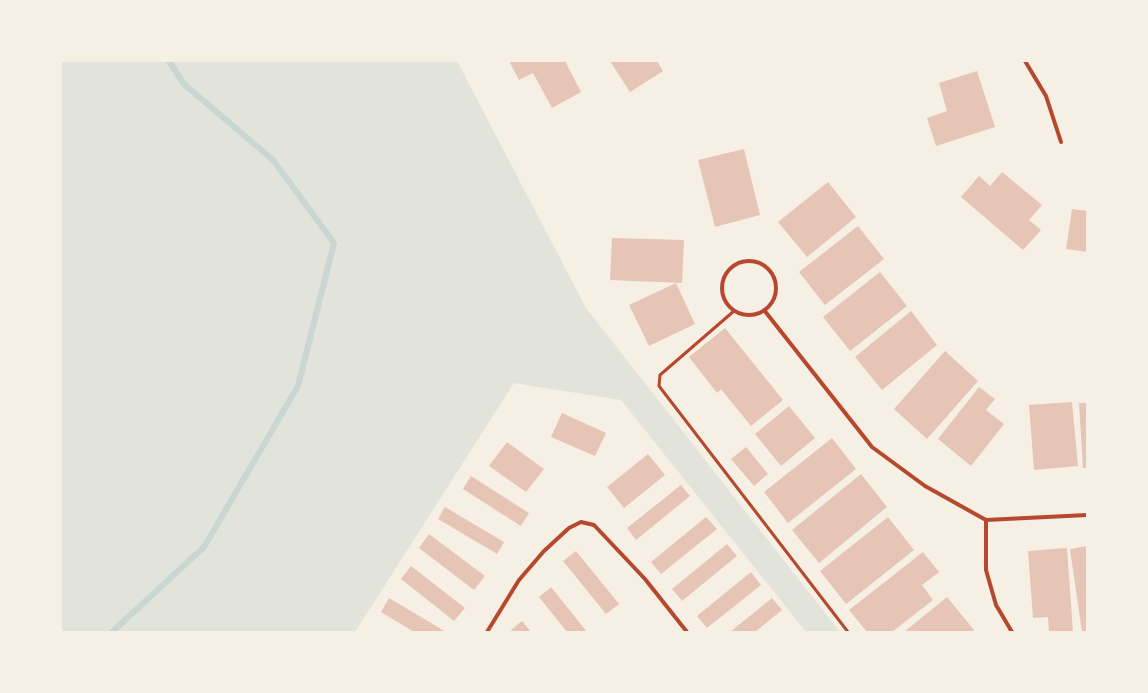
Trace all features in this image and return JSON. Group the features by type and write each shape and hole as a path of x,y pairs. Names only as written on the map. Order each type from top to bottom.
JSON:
{"street":[{"path":"1025,61 1046,96 1061,142"},
{"path":"743,260 754,260 764,264 772,272 776,282 776,292 772,303 764,310 755,315 744,315 734,311 726,304 722,294 721,283 725,273 733,265 743,260"},
{"path":"764,310 872,447 925,486 986,520 1087,515"},
{"path":"986,520 986,570 996,605 1012,632"},
{"path":"487,632 519,580 544,550 569,528 581,522 594,525 645,578 687,632"}],"lane":[{"path":"734,311 660,375 659,386 848,632"}],"shaded area":[{"path":"61,61 457,61 586,308 840,632 806,632 621,400 514,383 355,632 61,632"}],"building":[{"path":"509,61 565,61 581,92 552,108 533,73 519,80"},
{"path":"610,61 657,61 663,71 630,92"},
{"path":"977,71 995,127 936,146 927,118 947,111 939,83"},
{"path":"744,149 760,215 715,227 698,160"},
{"path":"1002,172 1042,205 1029,220 1041,230 1023,250 961,197 979,176 990,186"},
{"path":"828,182 856,217 807,257 778,222"},
{"path":"1072,209 1087,211 1087,252 1066,249"},
{"path":"858,226 884,259 825,305 799,272"},
{"path":"612,238 684,240 682,283 610,280"},
{"path":"880,272 907,306 850,351 823,317"},
{"path":"676,283 695,324 649,346 629,305"},
{"path":"911,311 937,345 882,390 855,357"},
{"path":"725,328 783,400 751,426 721,389 717,393 689,357"},
{"path":"945,351 978,381 927,439 894,409"},
{"path":"979,387 995,399 986,410 1004,424 971,466 938,439"},
{"path":"1072,402 1078,466 1034,470 1029,405"},
{"path":"1079,403 1087,403 1087,468 1083,468"},
{"path":"789,406 815,438 781,466 755,434"},
{"path":"562,413 606,433 595,456 551,437"},
{"path":"832,438 856,469 788,523 764,492"},
{"path":"507,442 544,469 526,492 489,466"},
{"path":"746,447 768,474 754,486 731,459"},
{"path":"648,454 665,475 624,508 607,487"},
{"path":"861,474 887,507 819,563 792,530"},
{"path":"471,476 529,513 521,526 463,489"},
{"path":"681,485 690,496 636,540 627,528"},
{"path":"445,507 504,542 497,554 438,519"},
{"path":"706,517 717,529 661,574 651,562"},
{"path":"888,517 914,550 846,604 820,571"},
{"path":"429,534 485,576 474,590 419,548"},
{"path":"727,544 737,556 682,601 672,589"},
{"path":"1087,546 1087,632 1082,632 1070,549"},
{"path":"1067,548 1073,632 1049,632 1048,617 1033,618 1028,551"},
{"path":"576,551 619,604 606,614 563,561"},
{"path":"923,552 939,572 922,585 933,600 892,632 867,632 849,610"},
{"path":"411,566 465,608 454,621 401,579"},
{"path":"751,572 761,585 707,628 697,616"},
{"path":"551,587 587,632 567,632 539,597"},
{"path":"947,597 974,630 971,632 904,632"},
{"path":"389,598 446,632 414,632 381,612"},
{"path":"772,598 782,610 755,632 730,632"},
{"path":"522,621 531,632 512,632 511,630"}],"waterway":[{"path":"112,632 204,547 298,386 334,243 273,160 184,84 169,61"}]}
